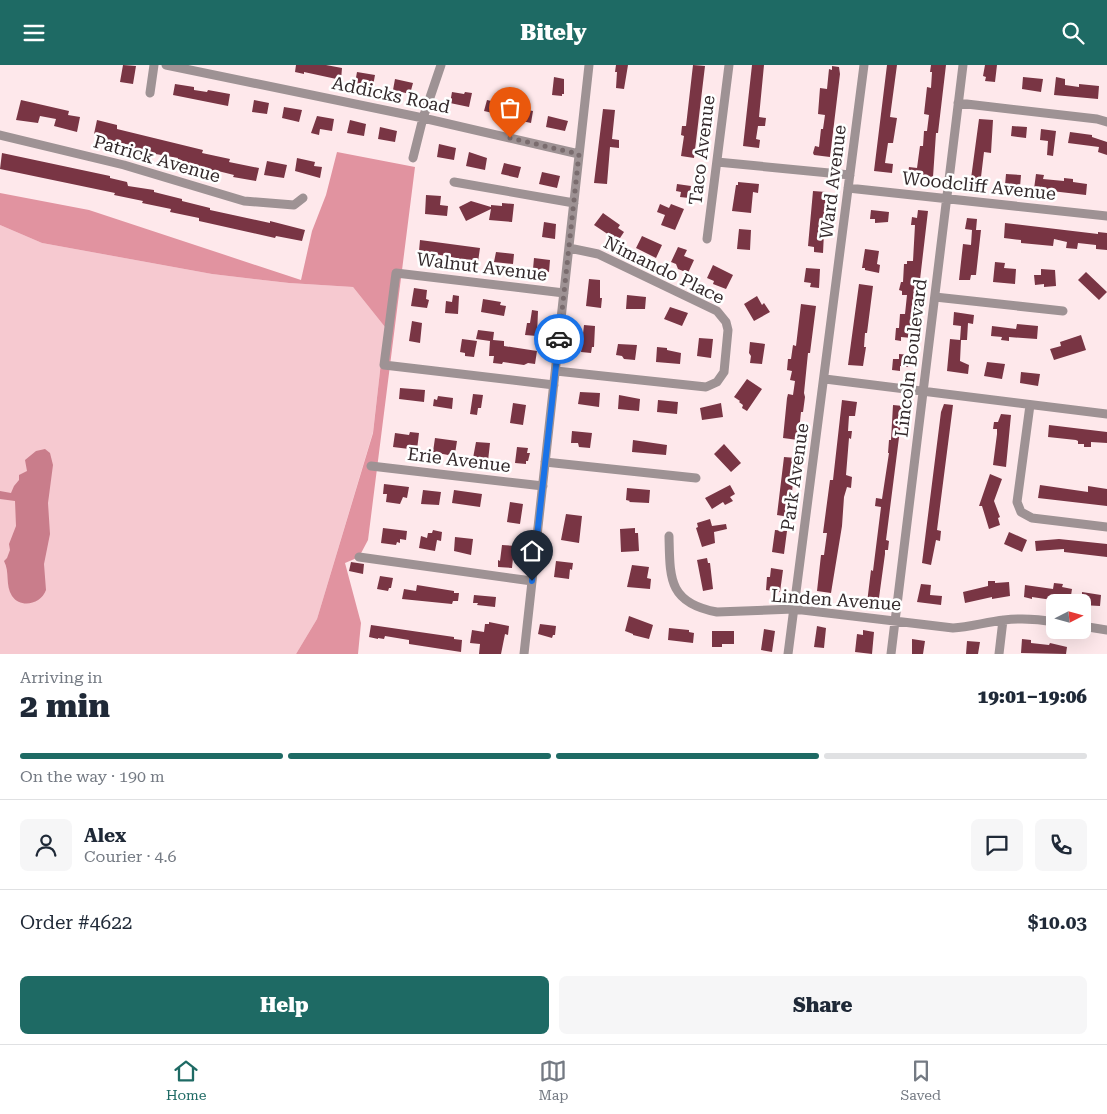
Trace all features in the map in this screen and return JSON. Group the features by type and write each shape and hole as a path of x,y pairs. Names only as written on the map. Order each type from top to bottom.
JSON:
{"street":[{"path":"150,93 154,65"},
{"name":"Addicks Road","path":"166,65 423,118 579,154"},
{"path":"413,158 423,118 440,65"},
{"path":"524,654 589,65"},
{"name":"Taco Avenue","path":"707,239 729,65"},
{"name":"Ward Avenue","path":"834,304 864,65"},
{"name":"Lincoln Boulevard","path":"891,654 963,65"},
{"path":"958,103 1097,119 1107,122"},
{"name":"Patrick Avenue","path":"0,135 124,165 244,201 294,205 303,198"},
{"path":"718,162 850,175"},
{"path":"454,182 574,203"},
{"name":"Woodcliff Avenue","path":"848,188 1107,216"},
{"name":"Nimando Place","path":"556,371 706,387 717,382 724,372 728,330 726,322 717,311 598,254 569,248"},
{"name":"Walnut Avenue","path":"554,385 384,365 396,273 564,293"},
{"path":"935,297 1064,311"},
{"name":"Park Avenue","path":"788,654 834,304"},
{"path":"825,379 1107,415"},
{"path":"1030,405 1017,502 1021,512 1032,518 1107,527"},
{"path":"546,461 696,478"},
{"name":"Erie Avenue","path":"370,466 543,486"},
{"name":"Linden Avenue","path":"669,536 673,582 679,595 695,606 717,612 794,609 953,628 1003,620 1023,619 1046,621"},
{"path":"359,557 532,581"},
{"path":"999,654 1003,620"},
{"path":"1091,627 1107,630"}],"shaded area":[{"path":"337,152 415,167 368,540 359,557 345,563 361,623 358,654 296,654 317,619 373,433 385,327 353,287 289,283 212,274 42,243 0,225 0,193 89,210 301,280 312,231 326,195"},
{"path":"0,225 42,243 212,274 289,283 353,287 385,327 373,432 317,619 296,654 0,654"},
{"path":"45,449 50,453 53,465 48,503 50,534 44,564 46,590 40,599 25,604 16,600 10,592 4,561 10,550 9,544 16,526 15,501 0,499 0,491 11,493 19,480 19,475 27,471 25,460 36,451"}],"building":[{"path":"123,65 136,66 133,84 120,82"},
{"path":"296,65 326,65 342,68 341,80 304,72 304,74 295,72"},
{"path":"616,65 628,65 624,89 616,88"},
{"path":"693,65 705,66 694,158 681,156 684,136 681,135 682,126 686,126"},
{"path":"752,65 764,65 759,117 766,118 765,126 758,126 756,139 760,140 759,148 743,146"},
{"path":"887,65 897,65 890,117 897,118 893,143 888,143 885,163 893,164 892,173 874,171"},
{"path":"931,65 946,65 938,133 936,133 933,177 908,174 909,167 917,168 920,146 923,146 924,131 927,131 929,115 924,114 927,87 931,88"},
{"path":"985,65 997,65 995,82 985,81 986,77 983,76"},
{"path":"832,66 839,67 840,74 830,157 814,155 813,153 815,146 819,147 825,115 818,114 820,88 827,89 829,69 832,70"},
{"path":"357,72 375,75 373,86 355,83"},
{"path":"554,77 564,79 564,94 562,96 552,95"},
{"path":"1023,77 1043,79 1041,92 1022,89"},
{"path":"1056,77 1065,79 1065,85 1079,87 1079,84 1099,86 1098,99 1054,95"},
{"path":"395,79 413,83 410,94 393,90"},
{"path":"175,84 194,87 194,90 207,92 208,90 230,94 228,106 173,95"},
{"path":"452,92 472,93 469,107 450,103"},
{"path":"21,100 69,111 68,115 80,117 77,132 54,126 56,119 40,116 38,123 16,120"},
{"path":"254,100 269,103 267,114 252,112"},
{"path":"487,100 500,103 497,114 484,111"},
{"path":"520,101 529,104 528,110 533,111 531,123 517,120 518,116 513,115 515,108 519,109"},
{"path":"284,107 302,110 299,122 282,118"},
{"path":"603,109 615,110 612,139 619,140 619,148 610,147 607,184 594,183"},
{"path":"317,116 334,119 332,131 320,129 319,135 311,133"},
{"path":"548,116 568,121 565,131 546,127"},
{"path":"979,119 993,120 991,153 984,152 981,177 985,178 985,187 970,186"},
{"path":"97,120 117,125 117,129 203,150 202,153 230,159 229,162 259,168 256,181 233,177 234,175 218,171 206,170 206,168 177,161 178,158 150,153 150,151 133,148 134,146 104,139 103,136 94,134"},
{"path":"350,120 366,124 364,136 347,133"},
{"path":"1012,126 1027,127 1026,138 1011,136"},
{"path":"380,127 397,131 395,142 378,139"},
{"path":"1041,129 1056,131 1053,156 1047,155 1048,141 1040,140"},
{"path":"1070,132 1092,135 1092,137 1107,142 1107,155 1098,152 1099,147 1068,143"},
{"path":"439,144 456,148 454,160 437,157"},
{"path":"469,152 487,158 485,170 466,166"},
{"path":"2,153 110,176 110,178 127,182 128,186 154,190 154,192 182,199 182,201 210,208 210,210 270,223 270,221 305,230 302,241 276,236 275,238 199,221 199,218 170,212 171,209 114,195 115,193 0,169"},
{"path":"297,158 315,162 314,166 322,167 320,178 295,171"},
{"path":"267,161 287,165 284,178 264,175"},
{"path":"504,163 521,167 518,178 501,174"},
{"path":"542,172 560,176 557,188 539,184"},
{"path":"1006,174 1021,175 1020,187 1005,185"},
{"path":"1036,174 1044,175 1043,179 1064,181 1064,178 1073,179 1073,182 1087,184 1086,195 1034,189"},
{"path":"738,182 759,184 758,193 753,192 751,213 732,211"},
{"path":"677,184 691,186 689,198 680,197 681,192 676,191"},
{"path":"813,191 826,192 823,253 814,252 814,247 808,246"},
{"path":"426,195 441,196 440,205 448,206 447,216 425,214"},
{"path":"471,201 491,207 491,205 502,206 502,203 514,204 512,222 489,220 491,209 466,221 459,207"},
{"path":"660,204 669,208 671,204 684,209 675,230 661,225 665,215 657,212"},
{"path":"871,210 889,212 888,222 875,223 875,219 870,219"},
{"path":"918,210 928,211 916,314 913,314 912,338 901,337 901,341 895,340 896,328 899,328 900,314 905,314 907,295 902,295 902,291 899,290 901,282 903,282 904,264 907,264 907,261 913,261 915,225 911,225 912,217 917,218"},
{"path":"603,213 620,225 618,228 624,232 618,241 594,225"},
{"path":"967,218 977,219 976,230 981,230 976,275 971,275 970,280 959,280 963,244 971,245 972,230 965,229"},
{"path":"544,222 556,224 555,239 542,237"},
{"path":"1005,223 1098,234 1098,232 1107,233 1107,250 1096,249 1096,245 1078,243 1077,249 1066,248 1067,242 1054,239 1053,246 1021,243 1021,240 1004,238"},
{"path":"739,229 751,230 750,250 737,249"},
{"path":"642,236 662,245 656,258 636,248"},
{"path":"420,240 480,248 478,262 419,251"},
{"path":"678,247 687,250 684,256 694,260 688,273 678,269 676,264 671,262"},
{"path":"865,249 879,251 877,264 880,265 879,273 862,268"},
{"path":"496,252 514,254 513,264 494,262"},
{"path":"534,258 550,260 549,272 533,269"},
{"path":"995,262 1005,263 1004,268 1016,269 1015,284 993,282"},
{"path":"713,265 733,275 726,289 713,284 714,281 707,278"},
{"path":"806,268 820,269 819,288 810,287 811,283 804,282"},
{"path":"1041,269 1055,270 1056,286 1044,287 1044,284 1035,285 1034,275 1041,275"},
{"path":"1086,272 1107,292 1099,300 1078,280"},
{"path":"589,279 600,280 601,308 586,306"},
{"path":"859,284 873,286 867,333 865,333 864,347 866,347 863,366 848,365"},
{"path":"414,288 427,290 426,299 429,300 427,308 411,306"},
{"path":"453,295 459,296 458,314 445,313 446,301 452,302"},
{"path":"627,295 646,297 645,309 626,309"},
{"path":"757,296 762,305 764,303 770,312 754,321 744,304"},
{"path":"483,299 501,302 500,305 506,306 504,316 481,312"},
{"path":"801,304 816,306 810,353 808,353 805,397 803,412 801,412 798,440 783,438 787,398 788,394 793,395 795,381 790,380 792,371 787,370 788,359 791,359 793,345 796,346"},
{"path":"670,307 688,313 682,326 664,319"},
{"path":"532,310 538,311 537,336 525,335 527,323 530,323"},
{"path":"954,312 974,315 973,324 968,323 967,340 961,340 960,361 969,365 968,374 947,371 950,339 960,340 961,326 953,325"},
{"path":"412,321 422,323 420,343 409,341"},
{"path":"1017,324 1038,326 1037,339 1009,337 1009,341 1001,340 1002,337 991,336 992,326 1016,329"},
{"path":"584,325 595,326 594,347 592,347 591,353 581,352"},
{"path":"478,330 494,332 493,340 504,341 504,346 537,351 535,364 493,363 494,356 489,356 490,341 476,339"},
{"path":"1081,335 1086,350 1054,360 1050,349 1061,346 1060,342"},
{"path":"699,338 713,339 711,358 697,356"},
{"path":"462,339 477,341 474,357 465,356 465,353 460,352"},
{"path":"750,342 765,344 762,364 750,363"},
{"path":"618,344 637,345 635,360 624,359 622,356 616,355"},
{"path":"657,347 681,353 680,364 656,362"},
{"path":"899,354 910,355 908,367 900,366 900,371 892,370 893,359 899,359"},
{"path":"987,362 1005,364 1002,379 984,376"},
{"path":"1021,372 1040,374 1038,386 1020,383"},
{"path":"747,379 762,389 747,411 742,408 743,405 740,401 734,397"},
{"path":"400,388 425,390 424,402 399,399"},
{"path":"580,392 600,393 599,407 578,404"},
{"path":"473,394 483,395 481,408 478,408 477,415 470,414"},
{"path":"619,395 640,399 639,411 618,409"},
{"path":"438,396 453,398 452,409 433,406 434,399 437,400"},
{"path":"658,400 678,402 677,414 657,412"},
{"path":"842,400 857,402 855,416 849,416 848,431 852,431 851,439 849,438 846,475 852,477 851,488 847,487 844,497 842,526 831,593 817,591 821,555 824,555 827,533 823,533 830,480 833,480"},
{"path":"513,403 526,405 523,425 510,423"},
{"path":"721,403 723,417 702,420 700,408"},
{"path":"944,404 953,405 937,530 941,531 940,541 936,540 931,565 922,563 941,412"},
{"path":"893,405 903,406 886,540 889,541 888,550 885,550 878,605 867,603 881,507 875,506 876,498 882,499 889,453 889,440 891,440"},
{"path":"1001,414 1011,415 1006,467 993,465 997,434 997,429 993,429 994,422 998,422"},
{"path":"1049,425 1107,432 1107,443 1091,442 1091,447 1084,447 1084,444 1078,444 1076,440 1048,437"},
{"path":"572,431 592,433 590,448 579,447 578,443 571,443"},
{"path":"410,432 419,433 417,450 393,447 395,433 409,435"},
{"path":"435,438 457,441 455,454 448,455 433,452"},
{"path":"633,440 667,445 666,455 632,452"},
{"path":"476,442 490,443 488,461 473,458"},
{"path":"724,444 741,463 731,472 714,454"},
{"path":"517,447 528,448 527,453 530,453 526,464 515,463"},
{"path":"784,457 796,458 789,517 777,515"},
{"path":"990,474 1002,479 994,501 1000,517 998,518 1000,525 989,529 982,506 979,506"},
{"path":"384,484 409,487 407,498 403,497 400,504 386,502 387,494 383,494"},
{"path":"730,485 735,494 730,497 733,501 725,505 723,502 712,509 705,498"},
{"path":"1040,485 1088,492 1088,486 1107,489 1107,506 1038,498"},
{"path":"627,488 650,490 649,503 629,502 626,500"},
{"path":"423,490 441,492 439,505 421,504"},
{"path":"454,490 482,494 480,507 452,503"},
{"path":"510,502 523,504 520,524 507,522"},
{"path":"566,514 582,516 579,543 561,540"},
{"path":"710,519 712,526 726,524 727,529 714,532 715,543 702,547 696,528 698,527 697,523"},
{"path":"383,528 407,531 406,540 400,539 400,543 397,542 396,545 381,543"},
{"path":"635,528 635,533 638,533 639,551 621,552 620,529"},
{"path":"433,530 442,532 441,541 437,540 435,551 419,548 421,536 427,538 428,533 432,533"},
{"path":"775,530 787,531 784,554 772,552"},
{"path":"1009,532 1027,540 1022,552 1004,544"},
{"path":"455,537 473,539 471,555 454,551"},
{"path":"1059,539 1107,544 1107,557 1064,552 1064,549 1036,551 1035,541"},
{"path":"502,545 517,546 516,559 513,558 512,568 498,567"},
{"path":"707,558 708,563 710,563 713,589 703,591 697,560"},
{"path":"556,561 573,563 569,579 554,577"},
{"path":"351,562 364,564 363,574 349,571"},
{"path":"632,565 649,567 647,578 651,579 650,589 627,587"},
{"path":"771,568 783,570 780,592 766,590 767,577 770,577"},
{"path":"380,576 393,578 391,588 388,591 377,589"},
{"path":"988,581 995,581 995,583 1009,582 1010,596 992,599 992,597 965,603 963,592 988,586"},
{"path":"1054,583 1063,584 1062,587 1072,589 1071,594 1046,594 1046,599 1024,597 1025,585 1053,589"},
{"path":"921,584 931,585 930,595 942,596 941,605 917,602"},
{"path":"417,585 454,591 454,593 459,593 458,601 453,601 452,604 402,599 404,589 416,591"},
{"path":"1082,592 1101,595 1100,606 1091,606 1091,594 1082,594"},
{"path":"474,595 496,597 495,607 473,603"},
{"path":"629,616 653,625 649,639 625,631"},
{"path":"489,622 509,626 508,635 505,634 501,654 479,654 480,644 470,643 472,630 484,632 485,624 489,624"},
{"path":"540,624 556,626 555,635 552,638 538,634"},
{"path":"371,625 454,637 454,639 462,640 461,652 409,644 409,640 385,636 384,639 369,637"},
{"path":"817,626 826,628 824,648 814,647"},
{"path":"669,628 689,630 689,632 694,633 693,643 668,640"},
{"path":"764,629 775,631 772,652 761,650"},
{"path":"863,630 874,632 872,654 855,652 857,634 863,635"},
{"path":"712,631 734,631 734,644 722,644 722,647 712,647"},
{"path":"912,639 925,641 923,654 912,654"},
{"path":"1022,639 1031,640 1031,643 1049,645 1050,643 1067,647 1066,654 1021,653"},
{"path":"967,641 980,642 978,654 966,654"}],"way so far":[{"path":"510,138 579,154 559,339"}],"route":[{"path":"532,581 559,339"}]}
